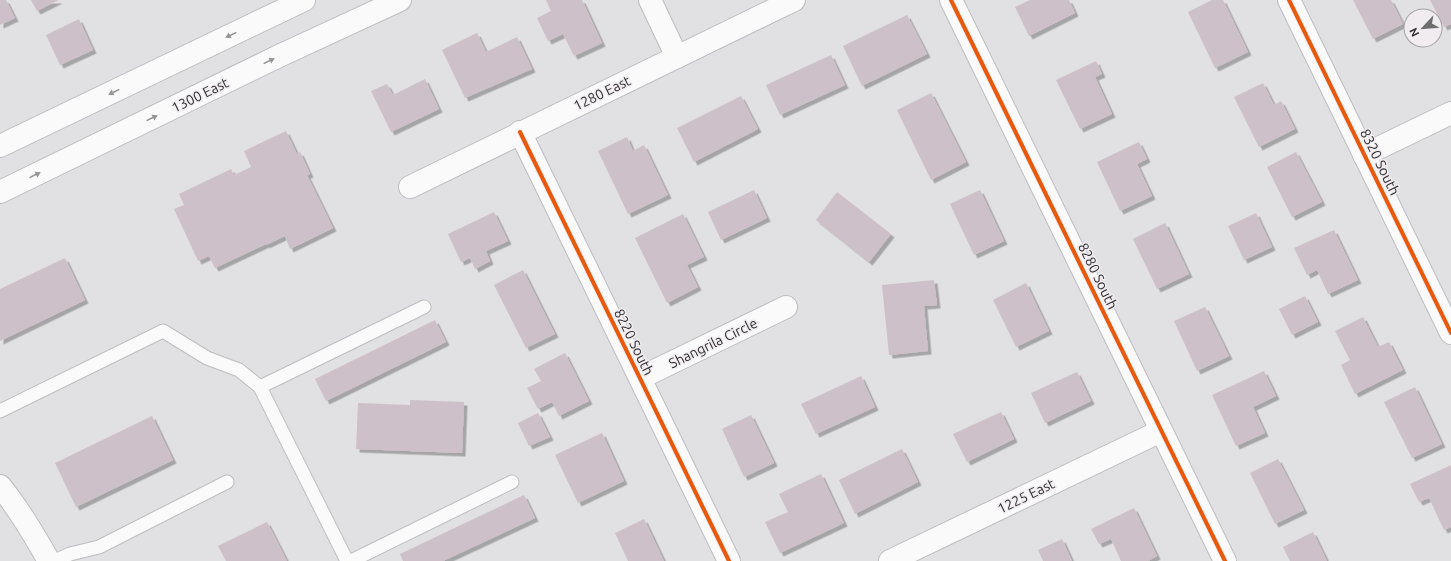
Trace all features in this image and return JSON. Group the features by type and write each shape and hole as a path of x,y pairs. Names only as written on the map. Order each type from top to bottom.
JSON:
{"street":[{"path":"0,146 304,0"},
{"name":"1300 East","path":"0,192 279,56 400,0"},
{"path":"650,0 677,57"},
{"name":"1280 East","path":"410,187 520,132 794,0"},
{"name":"8280 South","path":"951,0 1225,561"},
{"name":"8320 South","path":"1289,0 1451,333"},
{"path":"1364,155 1451,113"},
{"name":"8220 South","path":"520,132 729,561"},
{"name":"Shangrila Circle","path":"640,378 786,307"},
{"name":"1225 East","path":"890,561 1161,431"},
{"path":"4,497 35,536 49,561"}],"lane":[{"path":"260,387 424,307"},
{"path":"0,411 163,331 207,358 239,370 260,387 347,561"},
{"path":"55,561 70,554 99,547 227,482"},
{"path":"351,561 512,482"}],"building":[{"path":"0,0 6,0 15,18 0,25"},
{"path":"31,0 59,0 37,11"},
{"path":"546,0 582,0 602,43 574,56 563,34 548,41 537,18 551,11"},
{"path":"1030,0 1069,0 1075,13 1029,36 1015,7"},
{"path":"1212,0 1223,0 1248,52 1215,68 1188,12"},
{"path":"1353,0 1391,0 1403,24 1373,39"},
{"path":"1430,0 1451,0 1451,24 1444,27 1443,8 1434,8"},
{"path":"907,15 927,54 862,86 843,46"},
{"path":"79,19 93,50 60,65 46,35"},
{"path":"477,33 486,52 517,37 532,69 465,98 442,50"},
{"path":"831,55 845,85 780,115 766,85"},
{"path":"1096,61 1102,74 1095,77 1112,114 1080,129 1056,80"},
{"path":"425,79 439,109 391,132 371,91 387,84 393,95"},
{"path":"1263,83 1274,105 1281,101 1295,129 1259,147 1234,97"},
{"path":"931,93 966,162 931,180 897,110"},
{"path":"741,96 758,129 694,162 677,128"},
{"path":"286,131 297,154 300,152 310,174 307,175 333,228 290,249 285,236 215,268 209,256 198,261 174,209 184,205 179,194 231,169 234,175 251,167 244,151"},
{"path":"627,137 633,151 644,145 668,195 628,214 598,151"},
{"path":"1139,142 1147,159 1137,164 1152,196 1120,211 1097,162"},
{"path":"1296,152 1322,202 1292,217 1267,167"},
{"path":"754,190 767,218 721,240 708,212"},
{"path":"980,190 1004,241 974,255 950,204"},
{"path":"837,192 891,234 869,262 816,220"},
{"path":"494,212 508,241 486,251 490,261 475,269 470,258 461,262 448,234"},
{"path":"1256,213 1272,247 1244,260 1228,226"},
{"path":"683,214 704,257 687,265 698,287 667,303 635,238"},
{"path":"1165,223 1189,274 1157,289 1133,239"},
{"path":"1334,230 1358,280 1328,294 1317,270 1307,275 1294,248"},
{"path":"65,258 85,300 0,341 0,289"},
{"path":"523,270 555,334 526,348 494,285"},
{"path":"934,280 937,305 924,306 928,351 889,355 882,285"},
{"path":"1026,283 1049,331 1016,347 993,300"},
{"path":"1305,296 1318,322 1292,335 1279,309"},
{"path":"1205,307 1229,356 1197,371 1174,321"},
{"path":"1363,317 1378,347 1389,342 1403,370 1355,394 1341,365 1350,360 1335,331"},
{"path":"435,320 446,342 326,401 315,379"},
{"path":"565,353 589,401 559,416 552,402 538,409 527,388 541,381 534,369"},
{"path":"1264,371 1276,396 1253,407 1265,433 1236,446 1212,395"},
{"path":"1077,372 1091,401 1045,423 1031,393"},
{"path":"861,376 875,407 816,434 801,404"},
{"path":"1415,387 1442,444 1412,458 1384,402"},
{"path":"410,400 464,402 462,453 356,449 358,403 410,405"},
{"path":"1001,412 1014,439 967,462 953,434"},
{"path":"538,413 550,437 529,446 518,423"},
{"path":"751,415 774,463 744,477 722,429"},
{"path":"152,416 173,460 76,507 55,463"},
{"path":"602,433 624,481 578,503 555,455"},
{"path":"902,449 918,482 855,514 839,480"},
{"path":"1278,459 1304,510 1275,524 1250,473"},
{"path":"1451,465 1451,527 1444,530 1429,498 1419,502 1410,484"},
{"path":"821,474 844,523 780,553 765,522 788,512 779,494"},
{"path":"524,495 535,518 443,561 403,561 400,554"},
{"path":"1134,508 1157,556 1148,561 1121,561 1111,539 1099,544 1091,529"},
{"path":"644,519 664,561 628,561 615,533"},
{"path":"267,522 287,561 226,561 218,546"},
{"path":"1313,532 1327,561 1290,561 1283,547"},
{"path":"1062,539 1072,561 1043,561 1038,550"}],"cycle path":[{"path":"951,0 1225,561"},
{"path":"1289,0 1451,333"},
{"path":"520,132 729,561"}]}
